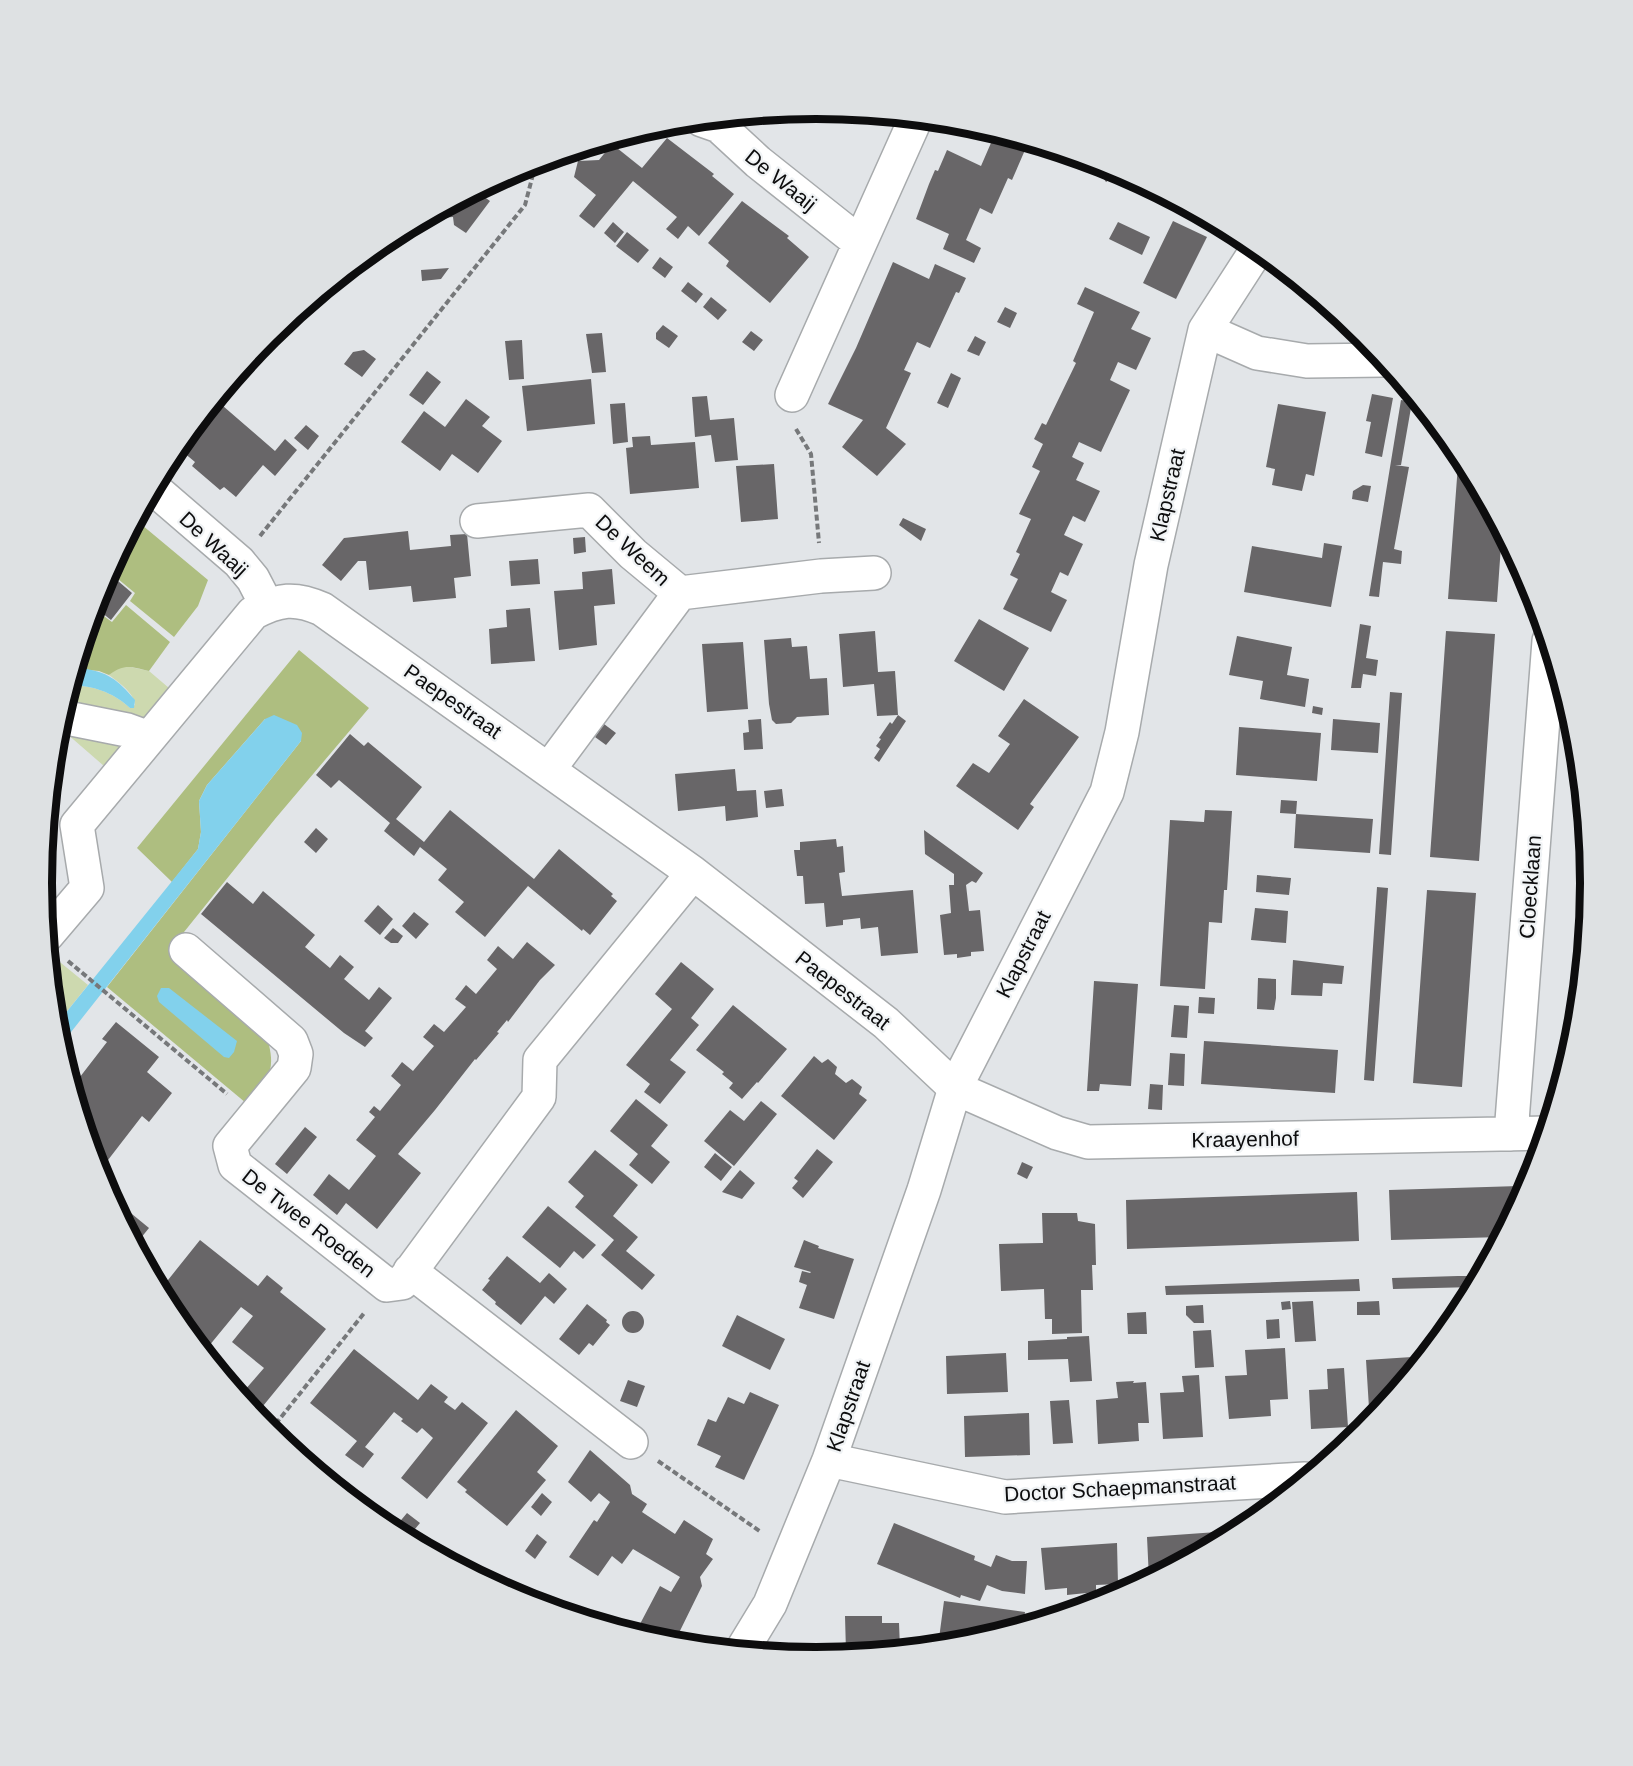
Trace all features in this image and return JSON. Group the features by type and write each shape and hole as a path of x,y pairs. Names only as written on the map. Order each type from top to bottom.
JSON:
{"street":[{"name":"De Waaij","path":"719,126 758,162 860,243"},
{"path":"792,395 913,126"},
{"name":"Klapstraat","path":"746,1643 770,1604 829,1460 924,1190 955,1088 1107,792 1122,732 1151,565 1205,330 1253,256"},
{"path":"1205,330 1257,353 1307,361 1373,360"},
{"name":"De Waaij","path":"159,494 239,562 253,579 267,606"},
{"name":"De Weem","path":"477,521 589,510 633,554 680,593"},
{"name":"De Weem","path":"549,769 680,593 821,576 874,573"},
{"name":"Paepestraat","path":"54,927 87,888 77,825 253,613 285,600 306,602 322,609 693,873 886,1023 955,1088"},
{"name":"Cloecklaan","path":"1511,1134 1547,662"},
{"path":"71,719 127,730 149,738"},
{"name":"De Twee Roeden","path":"399,1278 539,1097 540,1060 693,873"},
{"name":"De Twee Roeden","path":"186,950 291,1041 296,1054 294,1068 230,1146 235,1165 631,1442"},
{"name":"Kraayenhof","path":"955,1088 1057,1134 1088,1142 1538,1133"},
{"name":"Doctor Schaepmanstraat","path":"829,1460 1005,1497 1293,1480"}],"path":[{"path":"239,562 525,205 533,174"},
{"path":"792,395 791,421 811,454 821,576"},
{"path":"86,975 254,1117"},
{"path":"276,1423 399,1278"},
{"path":"631,1442 791,1553"}],"green space":[{"path":"142,525 208,580 198,606 174,637 130,601 135,593 118,579 114,584"},
{"path":"126,605 170,642 149,671 124,667 109,675 99,671 83,670 102,615 112,622"},
{"path":"299,650 369,708 184,932 269,1045 270,1071 246,1103 107,987 301,741 265,719 207,785 199,801 201,832 198,849 172,882 137,848"},
{"path":"126,666 149,671 169,688 141,722 73,711 79,686 103,691 118,698 130,708 135,705 129,692 109,675 118,668"},
{"path":"69,724 110,733 123,744 104,766 67,734"},
{"path":"57,959 88,985 64,1015"}],"water":[{"path":"84,669 105,674 123,687 135,700 134,708 130,708 118,698 103,691 79,686"},
{"path":"274,715 297,725 302,733 301,741 68,1036 64,1015 198,849 201,832 199,801 207,785 265,719"},
{"path":"161,988 169,988 237,1041 234,1052 229,1058 224,1057 159,1002 157,996"}],"building":[{"path":"667,138 714,174 712,176 734,194 699,236 688,226 678,239 666,229 677,217 633,181 594,228 579,216 596,195 574,177 578,161 599,160 609,148 615,146 642,168"},
{"path":"992,140 1025,150 1012,180 1008,178 992,214 980,208 966,240 981,248 974,263 943,249 949,234 916,219 935,170 938,171 947,150 981,166"},
{"path":"1100,174 1111,178 1106,182"},
{"path":"483,196 490,201 466,233 454,225 453,217 441,218"},
{"path":"742,201 789,236 787,238 809,257 770,303 726,266 729,261 708,243"},
{"path":"1173,221 1207,237 1176,299 1143,283"},
{"path":"613,222 624,232 615,243 604,233"},
{"path":"1118,222 1150,237 1142,255 1109,239"},
{"path":"627,232 649,250 638,263 616,246"},
{"path":"660,257 673,267 665,278 652,268"},
{"path":"893,262 929,279 935,264 966,278 959,293 956,292 930,348 917,342 904,370 911,373 886,428 906,444 877,476 842,447 863,420 828,404 856,348"},
{"path":"449,268 441,279 422,281 421,270"},
{"path":"688,282 703,294 696,303 681,291"},
{"path":"1085,287 1140,312 1131,329 1151,338 1136,370 1118,362 1110,380 1130,390 1101,452 1079,442 1072,457 1084,463 1076,480 1100,491 1085,522 1073,516 1064,535 1083,544 1068,576 1060,572 1051,592 1067,600 1051,632 1003,609 1018,579 1010,575 1020,554 1016,552 1031,519 1019,514 1040,471 1032,467 1043,444 1034,439 1042,423 1046,425 1076,363 1073,361 1094,312 1077,304"},
{"path":"711,297 727,310 718,320 703,307"},
{"path":"1005,307 1017,313 1010,328 997,322"},
{"path":"663,325 678,336 669,348 656,339 656,333"},
{"path":"751,331 763,340 754,351 742,342"},
{"path":"602,333 606,372 592,373 586,334"},
{"path":"975,336 986,342 979,356 967,351"},
{"path":"522,340 524,379 509,380 505,341"},
{"path":"364,350 376,359 362,377 344,364 353,352"},
{"path":"427,371 441,382 423,405 409,395"},
{"path":"951,373 961,378 948,408 937,403"},
{"path":"591,379 595,424 527,431 522,386"},
{"path":"230,393 232,395 223,406 275,451 285,439 297,450 275,476 263,465 236,497 224,487 220,490 192,466 195,462 185,454"},
{"path":"1372,394 1393,398 1382,457 1365,453 1371,422 1366,421"},
{"path":"707,396 710,420 734,418 738,460 715,462 711,435 695,437 692,397"},
{"path":"466,399 490,417 482,426 502,441 478,473 452,454 440,471 401,442 424,411 445,427"},
{"path":"1401,400 1409,402 1412,404 1401,465 1395,465 1409,467 1394,549 1402,551 1401,564 1383,562 1379,597 1369,596"},
{"path":"625,403 628,442 613,444 610,404"},
{"path":"1278,404 1326,412 1314,476 1306,474 1302,491 1272,485 1275,469 1266,467"},
{"path":"306,425 319,436 308,450 294,438"},
{"path":"650,436 651,445 695,442 699,488 630,494 626,448 633,447 632,437"},
{"path":"774,464 778,519 741,522 736,466"},
{"path":"1458,468 1501,543 1497,602 1448,599"},
{"path":"1363,485 1371,486 1368,502 1352,499 1353,491"},
{"path":"903,518 926,529 921,541 899,525"},
{"path":"408,531 410,550 451,546 450,535 467,534 471,576 454,578 456,598 413,602 411,586 369,590 366,561 358,561 341,581 322,565 344,538"},
{"path":"585,537 586,552 574,554 573,538"},
{"path":"1324,543 1342,546 1331,607 1244,592 1252,546 1322,558"},
{"path":"538,559 540,584 511,586 509,561"},
{"path":"612,569 615,604 594,606 597,645 559,650 554,591 583,589 582,572"},
{"path":"118,581 132,593 111,620 102,613 112,588"},
{"path":"530,608 535,661 491,664 489,629 507,627 506,610"},
{"path":"979,619 1029,648 1004,691 954,661"},
{"path":"1360,624 1371,626 1366,658 1378,660 1376,676 1363,674 1361,688 1351,688"},
{"path":"875,631 878,672 895,671 898,715 877,716 874,684 843,687 839,634"},
{"path":"1446,631 1495,634 1479,861 1430,857"},
{"path":"1237,636 1292,647 1287,675 1309,679 1305,707 1260,699 1263,681 1229,675"},
{"path":"791,638 792,647 807,646 810,679 827,678 829,715 797,717 791,723 776,724 772,720 769,704 764,640"},
{"path":"743,642 748,709 707,712 702,644"},
{"path":"1390,692 1402,693 1391,855 1379,854"},
{"path":"1024,699 1079,737 1030,804 1034,807 1018,830 956,786 973,763 989,773 1010,744 998,736"},
{"path":"1313,706 1323,708 1322,715 1312,713"},
{"path":"898,715 906,721 879,762 874,758 880,749 876,746 881,739 879,738"},
{"path":"761,719 763,749 744,750 743,733 749,732 748,720"},
{"path":"1333,719 1380,723 1378,753 1331,750"},
{"path":"604,724 616,733 606,745 595,737"},
{"path":"1239,727 1321,733 1317,781 1236,775"},
{"path":"350,734 364,746 368,742 422,787 396,819 424,842 450,810 534,879 559,849 613,894 611,896 617,901 590,935 583,929 582,931 528,886 485,937 455,912 464,902 438,880 447,869 420,847 414,856 384,831 390,823 339,780 331,788 316,775"},
{"path":"735,769 737,791 756,790 758,817 726,821 725,806 678,811 675,774"},
{"path":"782,789 784,806 766,808 764,791"},
{"path":"1281,800 1297,801 1296,814 1280,813"},
{"path":"1205,810 1232,811 1227,890 1224,890 1222,923 1209,922 1205,989 1160,986 1170,820 1204,822"},
{"path":"1296,814 1373,819 1370,853 1294,848"},
{"path":"316,828 328,839 316,853 304,842"},
{"path":"924,830 983,873 976,883 972,881 966,885 969,911 980,910 984,951 971,952 971,956 957,958 957,954 944,955 940,915 951,913 949,885 954,885 954,874 925,854"},
{"path":"836,839 837,847 843,846 845,872 839,873 842,896 913,890 918,953 881,956 878,927 861,929 860,918 843,920 843,925 826,927 824,903 805,904 803,876 797,876 794,850 800,850 800,842"},
{"path":"1257,875 1291,878 1289,895 1256,892"},
{"path":"227,882 253,904 263,891 315,935 305,947 330,968 340,955 354,967 344,979 369,1000 379,987 392,998 365,1031 373,1038 365,1047 344,1033 201,914"},
{"path":"1377,887 1388,888 1374,1081 1364,1080"},
{"path":"1427,890 1476,893 1462,1087 1413,1083"},
{"path":"378,905 393,919 380,935 364,921"},
{"path":"1255,908 1288,911 1286,943 1251,940"},
{"path":"414,912 429,924 416,939 402,926"},
{"path":"393,928 403,936 398,943 391,943 384,938"},
{"path":"527,942 555,965 540,980 398,1154 421,1173 377,1229 346,1203 337,1215 313,1195 329,1174 349,1190 376,1156 356,1140 375,1117 369,1112 374,1106 380,1111 401,1085 391,1076 402,1062 413,1071 434,1046 423,1037 434,1024 444,1032 466,1007 455,999 466,985 476,994 497,969 487,960 498,946 513,959"},
{"path":"1293,960 1344,966 1342,984 1323,983 1322,996 1291,995"},
{"path":"681,962 714,989 691,1018 699,1025 670,1060 686,1072 660,1104 644,1092 650,1084 626,1065 672,1009 655,994"},
{"path":"1258,978 1276,979 1274,1010 1257,1009"},
{"path":"1094,981 1138,984 1131,1086 1100,1084 1099,1091 1087,1091"},
{"path":"1199,997 1215,998 1214,1014 1198,1013"},
{"path":"733,1005 787,1049 742,1099 729,1088 733,1083 722,1074 724,1072 696,1050"},
{"path":"1174,1005 1189,1006 1187,1038 1171,1037"},
{"path":"116,1022 159,1057 147,1072 172,1093 149,1122 142,1116 108,1160 104,1157 93,1129 78,1079 107,1042 102,1039"},
{"path":"1204,1041 1338,1050 1335,1093 1201,1084"},
{"path":"1170,1053 1185,1054 1184,1086 1168,1085"},
{"path":"814,1056 822,1063 828,1059 837,1067 835,1074 846,1083 852,1079 862,1087 859,1094 867,1100 834,1140 781,1096"},
{"path":"1150,1084 1163,1085 1162,1110 1148,1109"},
{"path":"636,1099 668,1125 651,1146 670,1162 652,1184 629,1165 638,1154 610,1131"},
{"path":"761,1101 777,1114 734,1166 704,1141 730,1110 744,1121"},
{"path":"305,1127 317,1137 287,1174 275,1164"},
{"path":"817,1149 833,1162 803,1198 792,1188 798,1181 794,1178"},
{"path":"595,1150 638,1185 613,1216 638,1237 626,1251 655,1275 642,1290 601,1255 614,1240 575,1207 584,1196 568,1182"},
{"path":"715,1153 732,1167 721,1181 704,1167"},
{"path":"1022,1162 1033,1167 1027,1179 1017,1174"},
{"path":"740,1170 755,1183 742,1199 722,1192"},
{"path":"1517,1186 1493,1237 1391,1240 1389,1190"},
{"path":"1357,1192 1359,1241 1127,1249 1126,1200"},
{"path":"548,1206 596,1245 583,1259 574,1251 560,1268 522,1237"},
{"path":"126,1209 149,1228 141,1238"},
{"path":"1042,1213 1077,1213 1078,1221 1095,1224 1096,1265 1092,1265 1093,1290 1081,1290 1082,1333 1052,1334 1052,1319 1045,1319 1044,1289 1001,1291 999,1244 1043,1243"},
{"path":"200,1240 258,1286 267,1275 283,1288 280,1292 326,1329 263,1406 245,1390 264,1368 232,1342 253,1316 241,1307 209,1346 166,1283"},
{"path":"804,1240 819,1246 818,1248 854,1259 834,1319 799,1308 807,1285 799,1282 802,1271 811,1272 794,1267"},
{"path":"507,1256 540,1283 549,1273 567,1289 554,1304 545,1296 521,1325 482,1290"},
{"path":"1471,1276 1464,1287 1393,1289 1392,1278"},
{"path":"1359,1279 1360,1291 1166,1295 1165,1286"},
{"path":"1290,1301 1291,1309 1282,1310 1281,1302"},
{"path":"1313,1301 1316,1341 1295,1342 1292,1302"},
{"path":"1379,1301 1380,1315 1357,1315 1357,1302"},
{"path":"587,1304 610,1325 593,1346 589,1343 579,1355 559,1339"},
{"path":"1203,1305 1204,1323 1194,1323 1186,1315 1186,1306"},
{"path":"633,1311 641,1314 644,1322 641,1330 633,1333 625,1330 622,1322 625,1314"},
{"path":"1146,1312 1147,1334 1128,1334 1127,1313"},
{"path":"737,1315 785,1339 770,1370 722,1346"},
{"path":"1279,1319 1280,1338 1267,1339 1266,1320"},
{"path":"1211,1330 1214,1367 1195,1368 1193,1331"},
{"path":"1089,1336 1092,1381 1070,1382 1068,1359 1028,1360 1028,1341"},
{"path":"1285,1348 1288,1399 1270,1400 1271,1416 1229,1419 1225,1376 1247,1375 1245,1350"},
{"path":"354,1349 418,1400 431,1384 448,1397 444,1402 455,1410 462,1402 488,1423 427,1499 401,1478 433,1438 422,1428 417,1433 401,1421 403,1419 394,1412 365,1447 374,1454 363,1468 345,1455 357,1441 310,1403"},
{"path":"1006,1353 1008,1392 947,1394 946,1356"},
{"path":"1412,1357 1412,1361 1369,1410 1366,1360"},
{"path":"1344,1368 1348,1427 1311,1429 1309,1390 1328,1389 1327,1369"},
{"path":"1199,1375 1203,1437 1163,1439 1160,1393 1184,1392 1182,1376"},
{"path":"628,1380 645,1386 637,1407 620,1401"},
{"path":"1134,1381 1133,1383 1146,1382 1149,1423 1138,1423 1139,1441 1098,1444 1096,1400 1118,1398 1116,1382"},
{"path":"750,1392 779,1405 744,1480 715,1467 721,1456 697,1445 708,1419 716,1422 728,1397 744,1404"},
{"path":"1069,1400 1073,1443 1053,1444 1050,1401"},
{"path":"516,1410 558,1446 537,1472 546,1480 507,1526 465,1492 467,1490 457,1482"},
{"path":"1029,1413 1030,1455 965,1457 964,1416"},
{"path":"590,1450 630,1485 632,1494 647,1504 642,1512 675,1534 684,1520 713,1539 706,1554 713,1559 700,1577 702,1586 678,1634 640,1624 660,1586 671,1592 680,1577 633,1549 622,1564 612,1556 598,1576 569,1557 594,1520 597,1522 610,1502 599,1493 591,1502 568,1482"},
{"path":"542,1493 552,1502 541,1516 531,1507"},
{"path":"407,1513 420,1523 413,1531 399,1523"},
{"path":"894,1523 975,1556 974,1560 991,1567 996,1555 1012,1561 1027,1561 1025,1594 1002,1591 987,1585 980,1601 961,1595 960,1598 877,1564"},
{"path":"1217,1532 1217,1533 1149,1571 1147,1537"},
{"path":"537,1534 547,1542 535,1559 525,1551"},
{"path":"1117,1543 1118,1584 1096,1585 1096,1592 1067,1595 1067,1588 1045,1590 1041,1548"},
{"path":"944,1601 1025,1612 1024,1618 1014,1621 939,1636"},
{"path":"845,1616 882,1616 882,1623 899,1623 900,1642 846,1646"}]}
